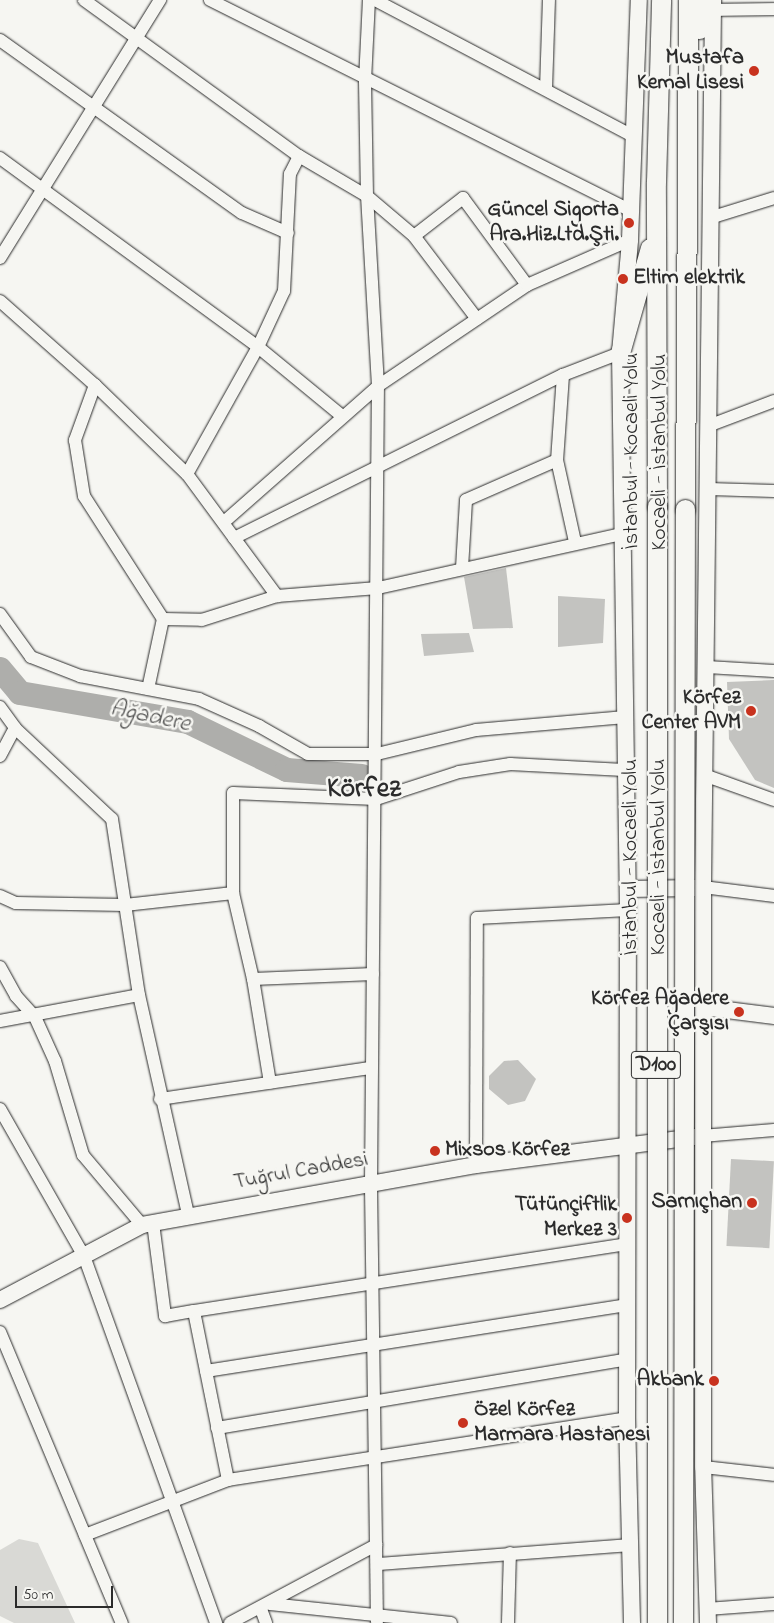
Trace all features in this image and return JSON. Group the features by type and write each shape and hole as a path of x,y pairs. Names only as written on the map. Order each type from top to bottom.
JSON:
{"highway":[{"path":"653,0 658,113"},
{"name":"İstanbul - Kocaeli Yolu","path":"656,1623 656,225 661,0"},
{"name":"Kocaeli - İstanbul Yolu","path":"683,1623 684,194 688,0"},
{"path":"684,194 696,120 709,3"},
{"path":"620,352 656,225"}],"main road":[{"path":"632,1623 627,1418 628,889 624,770 625,717 620,352 630,240 639,0"},
{"path":"708,1616 703,1467 702,1136 704,775 709,488 708,426 713,217 709,3"},
{"path":"628,889 703,887"},
{"path":"703,1007 774,1016"},
{"name":"Tuğrul Caddesi","path":"0,1300 148,1224 188,1214 476,1165 702,1136"},
{"path":"628,1164 642,1149 690,1144 702,1156"}],"street":[{"path":"84,0 299,156 367,196 414,236 477,319"},
{"path":"0,258 95,110 160,0"},
{"path":"210,0 365,81 631,211"},
{"path":"369,0 365,81 367,196 378,386 377,754 371,1068 372,1286 376,1545 378,1564 377,1619"},
{"path":"375,0 634,136"},
{"path":"546,89 549,0"},
{"path":"709,3 774,9"},
{"path":"0,40 242,214 288,233"},
{"path":"187,474 258,347 284,291 290,174 299,156"},
{"path":"0,158 258,347 342,416"},
{"path":"414,236 462,198 527,285"},
{"path":"713,217 774,198"},
{"path":"224,522 378,386 527,285 630,240"},
{"path":"0,301 95,385 187,474 277,596"},
{"path":"234,538 563,375 620,352"},
{"path":"563,375 557,460 574,542"},
{"path":"95,385 75,440 84,496 164,619 148,689"},
{"path":"708,426 774,400"},
{"path":"462,568 466,500 557,460"},
{"path":"709,488 774,491"},
{"path":"164,619 202,620 277,596 378,588 574,542 622,534"},
{"path":"0,614 31,657 80,676 199,700 259,726 308,754 377,754 476,730 625,717"},
{"path":"707,667 774,671"},
{"path":"0,708 15,728 112,819 138,995 160,1100 188,1214"},
{"path":"0,756 15,728"},
{"path":"270,1083 253,979 233,893 233,793 376,799 459,772 510,764 624,770"},
{"path":"704,775 774,800"},
{"path":"703,887 774,896"},
{"path":"0,896 16,903 125,905 233,893"},
{"path":"476,1165 477,918 628,910"},
{"path":"0,967 16,996 35,1017 55,1062 83,1155 148,1224 165,1316 372,1286 627,1244"},
{"path":"253,979 373,974"},
{"path":"0,1021 35,1017 138,995"},
{"path":"160,1100 371,1068"},
{"path":"0,1109 84,1256 216,1623"},
{"path":"702,1136 774,1130"},
{"path":"206,1371 628,1305"},
{"path":"194,1312 228,1480"},
{"path":"0,1332 122,1623"},
{"path":"217,1428 628,1359"},
{"path":"85,1535 171,1499 228,1480 375,1460 627,1418"},
{"path":"703,1467 774,1475"},
{"path":"378,1564 631,1544"},
{"path":"230,1623 266,1606 376,1545"},
{"path":"508,1623 510,1553"},
{"path":"708,1616 774,1604"},
{"path":"266,1606 377,1619 451,1623"},
{"path":"266,1606 266,1623"}],"shaded area":[{"path":"19,1539 38,1543 75,1623 14,1623 0,1616 0,1550"}],"building":[{"path":"506,568 513,628 473,629 464,577"},
{"path":"558,596 605,599 603,643 558,647"},
{"path":"469,633 474,652 424,656 421,634"},
{"name":"Körfez Center AVM","path":"774,680 774,788 755,780 729,739 727,682"},
{"path":"518,1060 536,1079 525,1101 508,1105 489,1089 489,1076 504,1061"},
{"name":"Sarnıçhan","path":"731,1159 774,1161 769,1248 726,1246"}],"waterway":[{"name":"Ağadere","path":"0,669 20,693 188,722 287,770 362,776"}],"place":[{"name":"Mustafa Kemal Lisesi","path":"754,71"},
{"name":"Güncel Sigorta Ara.Hiz.Ltd.Şti.","path":"629,223"},
{"name":"Eltim elektrik","path":"623,279"},
{"name":"Körfez Center AVM","path":"751,711"},
{"name":"Körfez Ağadere Çarşısı","path":"739,1012"},
{"name":"Mixsos Körfez","path":"435,1151"},
{"name":"Sarnıçhan","path":"752,1203"},
{"name":"Tütünçiftlik Merkez 3","path":"627,1218"},
{"name":"Akbank","path":"714,1381"},
{"name":"Özel Körfez Marmara Hastanesi","path":"463,1423"}],"district":[{"name":"Körfez","path":"364,790"}]}
